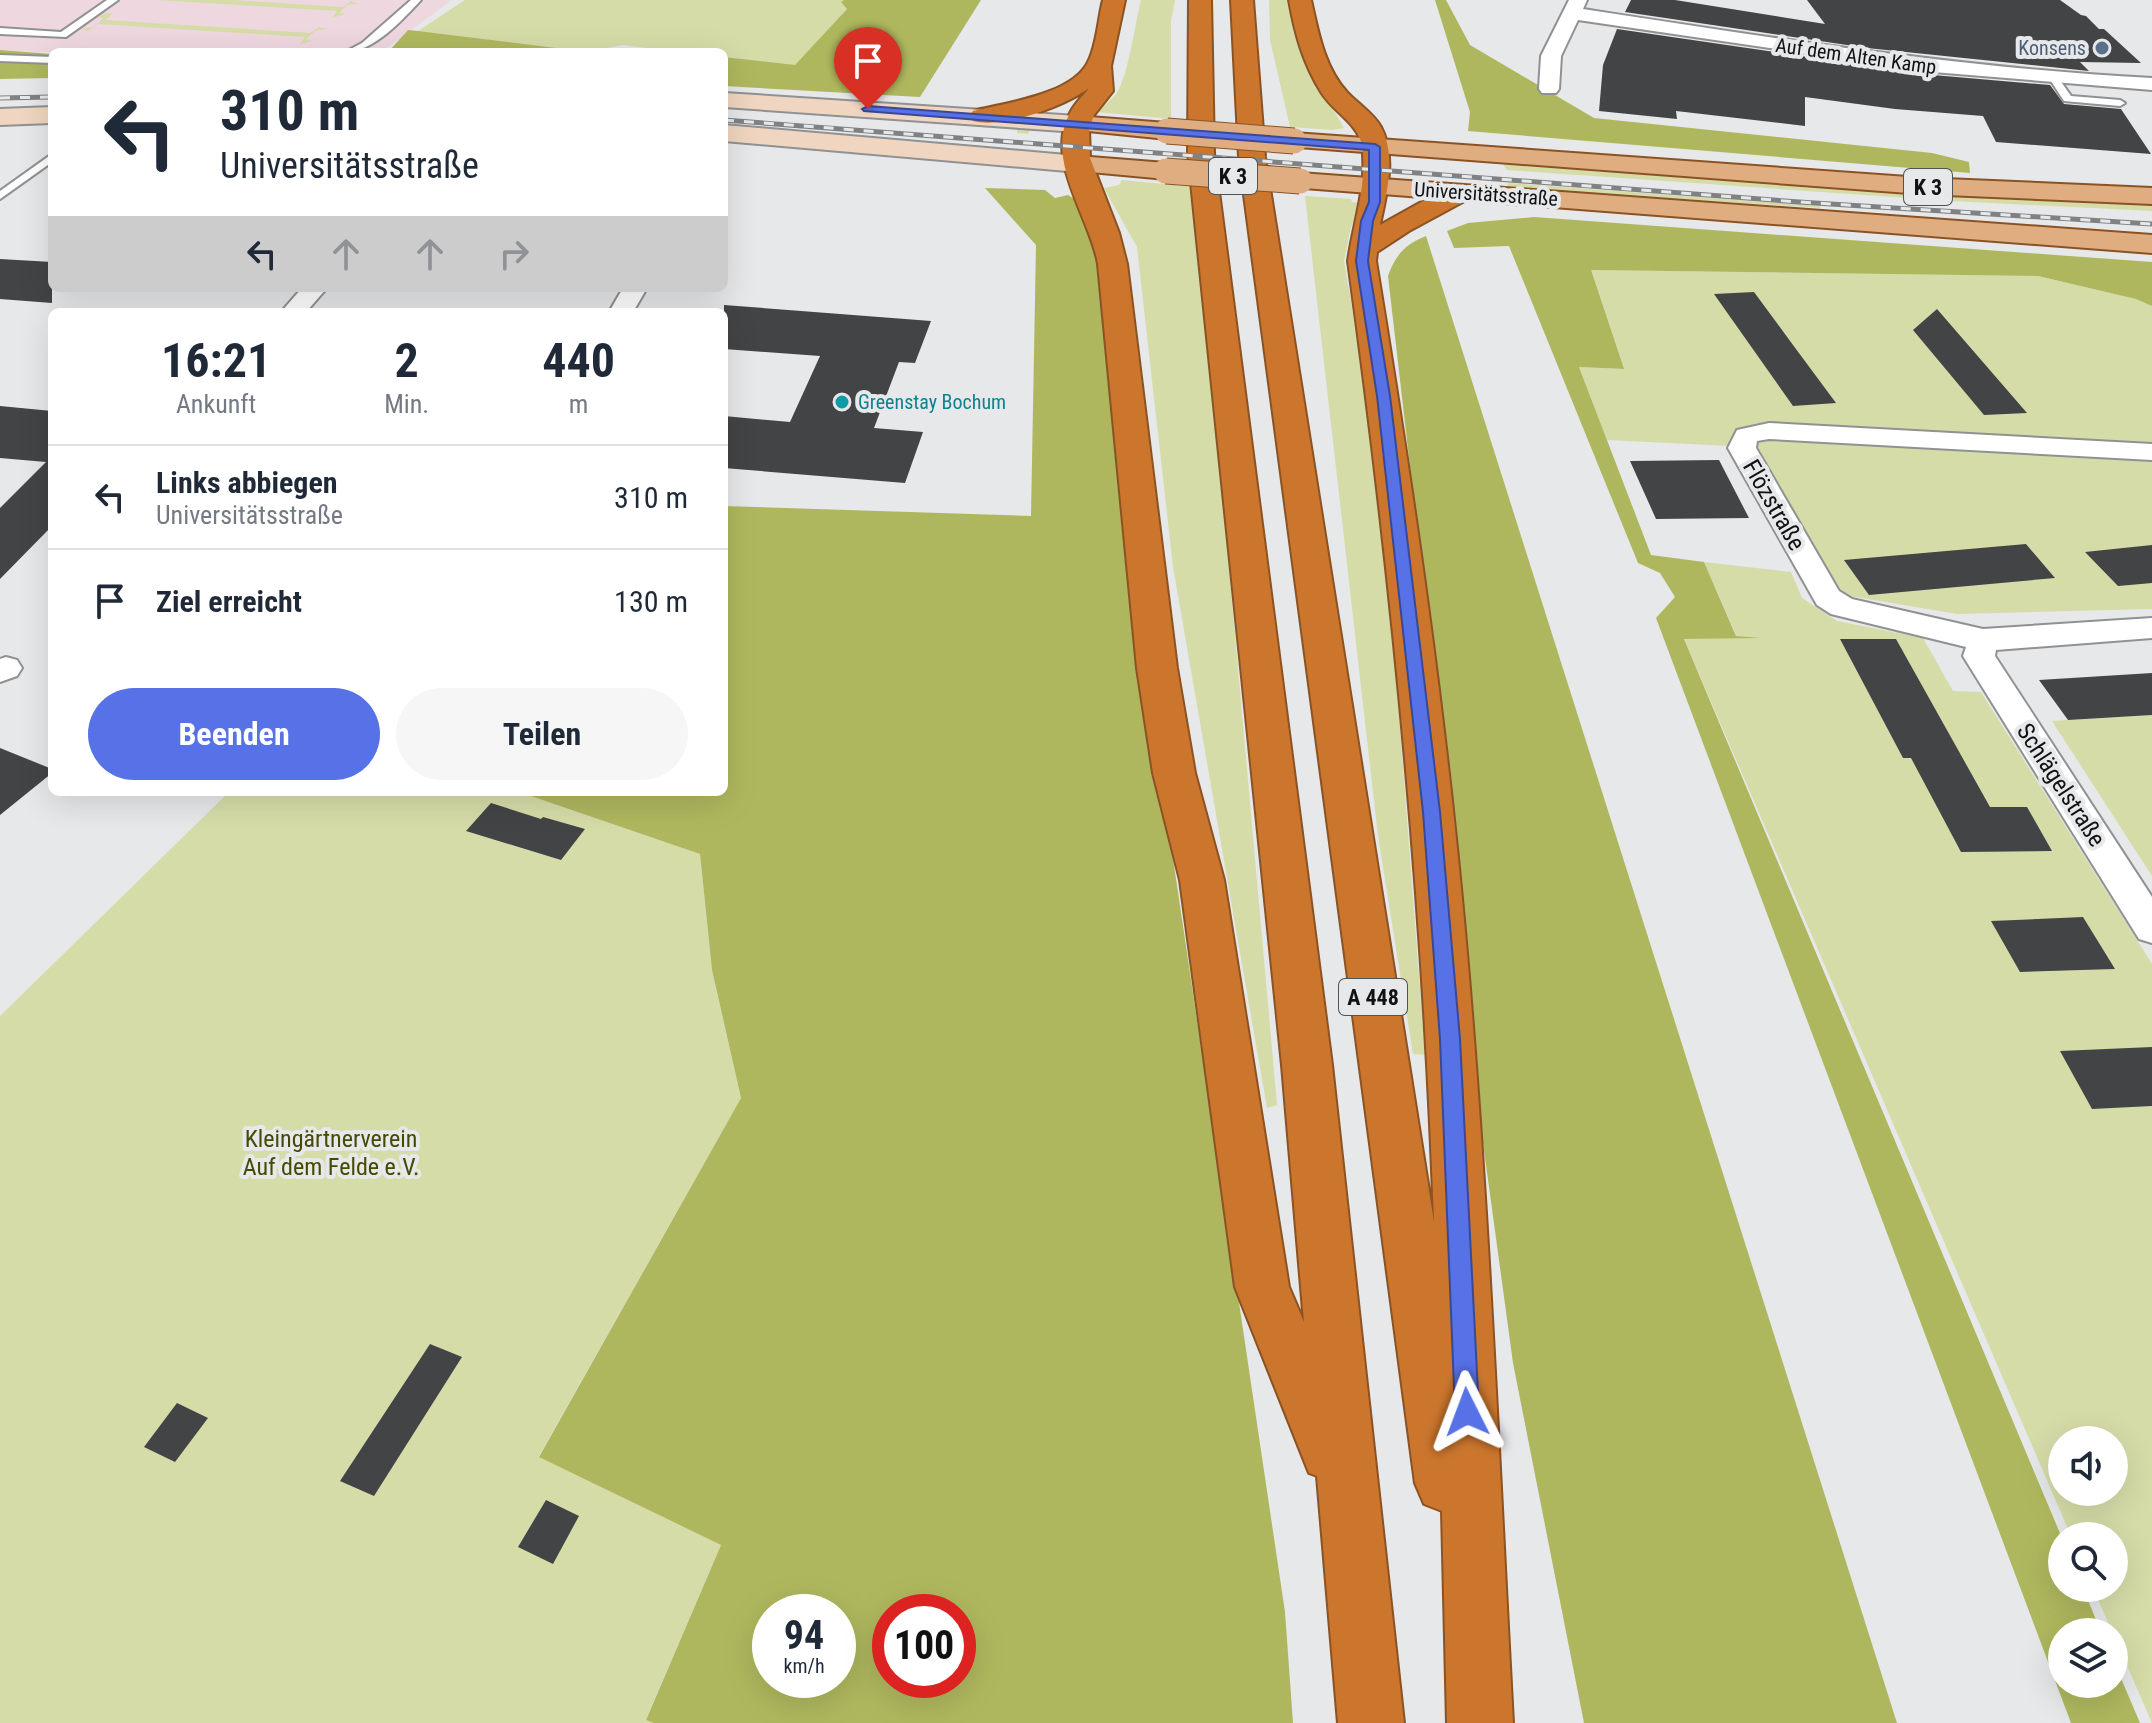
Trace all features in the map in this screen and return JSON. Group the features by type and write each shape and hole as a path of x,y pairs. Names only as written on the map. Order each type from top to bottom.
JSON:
{"highway":[{"path":"1114,0 1099,66 1101,91 1082,111 1078,144 1084,188 1102,224 1113,270 1157,668 1174,773 1202,880 1262,1287 1348,1495"},
{"path":"1200,0 1201,153 1307,1065 1371,1723"},
{"name":"A 448","path":"1242,0 1252,157 1480,1723"},
{"path":"1300,0 1309,44 1321,71 1334,93 1369,128 1375,147 1375,185 1362,261 1385,412 1432,812 1450,1039 1480,1723"},
{"path":"982,116 1041,104 1068,94 1099,66"},
{"path":"1365,248 1399,225 1460,192"}],"main road":[{"name":"Universitätsstraße","path":"728,100 982,116 1166,171 2152,244"},
{"path":"0,117 48,115"},
{"name":"Universitätsstraße","path":"728,133 1078,144 1167,131 1922,186 2152,196"}],"street":[{"name":"Auf dem Alten Kamp","path":"1575,6 1889,62 2149,87"},
{"path":"1549,89 1551,56 1575,6"},
{"path":"297,308 311,292"},
{"name":"Flözstraße","path":"2152,452 1796,432 1754,432 1746,435 1742,448 1828,598 1860,613 1927,625 1983,640 2152,628"},
{"name":"Schlägelstraße","path":"1983,640 1979,656 2152,928"}],"lane":[{"path":"0,31 63,35 113,0"},
{"path":"366,48 416,0"},
{"path":"0,58 48,60"},
{"path":"2054,78 2068,99 2123,108 2110,92"},
{"path":"0,196 48,160"}],"shaded area":[{"path":"0,0 452,0 386,48 0,50"}],"green space":[{"path":"156,0 230,0 343,7 351,1 358,4 347,5 339,13 346,14 332,18 337,11"},
{"path":"465,0 844,0 842,3 847,9 795,66 728,58 728,48 622,45 555,48 418,31"},
{"path":"981,0 920,97 728,86 728,57 795,65 847,9 841,2"},
{"path":"1141,0 1175,0 1171,21 1171,119 1097,112 1120,86"},
{"path":"1269,0 1290,0 1304,58 1344,128 1290,127 1270,40"},
{"path":"1435,0 1446,0 1470,45 1594,118 1932,153 1969,162 1970,173 1468,131 1470,112"},
{"path":"113,13 106,20 310,33 319,27 326,29 315,31 306,39 313,41 300,44 305,37 98,24 88,31 81,29 93,27 104,18 98,17"},
{"path":"408,30 555,48 392,48"},
{"path":"0,50 48,54 48,78 0,79"},
{"path":"762,109 1031,128 1028,134 1017,133 1017,130"},
{"path":"1503,164 1869,191 2152,204 2152,211 1951,201 1507,170"},
{"path":"1122,180 1195,187 1277,1105 1267,1108 1173,567 1137,247 1104,188 1119,185"},
{"path":"1508,183 1819,206 1821,208 1507,188"},
{"path":"985,188 1045,190 1055,198 1068,195 1081,203 1094,229 1142,650 1285,1612 1293,1723 654,1723 646,1720 721,1545 539,1457 741,1098 712,970 700,854 531,796 728,796 728,506 1031,516 1036,245"},
{"path":"1305,196 1351,199 1352,202 1361,203 1351,227 1344,261 1367,396 1388,569 1425,1055 1413,1054 1378,836"},
{"path":"1534,217 2152,262 2152,306 2136,299 2038,276 1591,270 1624,369 1579,367 1651,555 1704,562 1736,636 1760,638 1684,639 2055,1522 2048,1522 2048,1602 2089,1602 2095,1618 2048,1618 2048,1662 1656,618 1675,597 1660,573 1638,563 1509,246 1454,248 1447,231 1468,223"},
{"path":"1426,236 1897,1723 1584,1723 1513,1363 1469,1040 1450,813 1388,276 1402,252"},
{"path":"1590,270 2038,276 2137,299 2152,306 2152,609 1957,614 1844,595 1751,447 1607,440 1579,367 1623,369"},
{"path":"1704,562 1791,572 1802,598 1837,621 1923,638 1953,691 1981,692 2152,964 2152,1723 2128,1668 2128,1618 2106,1618 2099,1602 2128,1602 2128,1522 2065,1522 2058,1506 2128,1506 2128,1426 2048,1426 2048,1483 1684,639 1737,637"},
{"path":"2152,715 2152,876 2052,721"},
{"name":"Kleingärtnerverein Auf dem Felde e.V.","path":"225,796 531,796 700,854 712,970 741,1098 539,1456 721,1545 646,1719 654,1723 0,1723 0,1016"},
{"path":"2128,1695 2140,1723 2071,1723 2062,1698 2128,1698"}],"building":[{"path":"1631,0 1675,0 1825,24 1807,0 2060,0 2086,16 2099,29 2104,29 2141,63 2080,62 2089,71 1867,48 1625,12"},
{"path":"1617,29 1933,75 2050,85 2064,104 2121,109 2151,154 1996,142 1983,116 1805,97 1805,126 1676,111 1677,119 1599,111 1603,65"},
{"path":"0,259 48,262 48,292 52,292 52,303 0,299"},
{"path":"1754,292 1836,403 1793,406 1714,294"},
{"name":"Greenstay Bochum","path":"724,305 931,321 915,363 899,362 874,428 923,432 905,483 728,468 728,416 790,422 820,356 728,349 728,308"},
{"path":"1937,309 2027,413 1984,415 1913,330"},
{"path":"0,406 48,411 48,530 0,579 0,508 46,462 0,458"},
{"path":"1719,460 1749,518 1656,519 1630,461"},
{"path":"2026,544 2055,578 1869,595 1844,560"},
{"path":"2152,545 2152,583 2118,586 2085,552"},
{"path":"1840,639 1896,639 1990,807 2027,807 2052,851 1961,852 1911,758 1903,758"},
{"path":"2152,673 2152,715 2068,720 2039,680"},
{"path":"0,748 48,767 48,776 0,815"},
{"path":"491,803 585,829 561,860 466,831"},
{"path":"2083,917 2115,969 2020,972 1991,921"},
{"path":"2152,1047 2152,1106 2092,1109 2060,1051"},
{"path":"430,1344 462,1357 374,1496 340,1481"},
{"path":"177,1403 208,1418 175,1462 144,1447"},
{"path":"546,1500 579,1516 553,1564 518,1547"}],"railway":[{"path":"0,98 48,97"},
{"path":"728,120 1799,202 2152,224"}],"place":[{"name":"Konsens","path":"2102,48"},
{"name":"Greenstay Bochum","path":"842,402"}],"route":[{"path":"868,109 1375,147 1374,202 1367,221 1362,261 1383,396 1432,812 1450,1039 1467,1412"}]}
